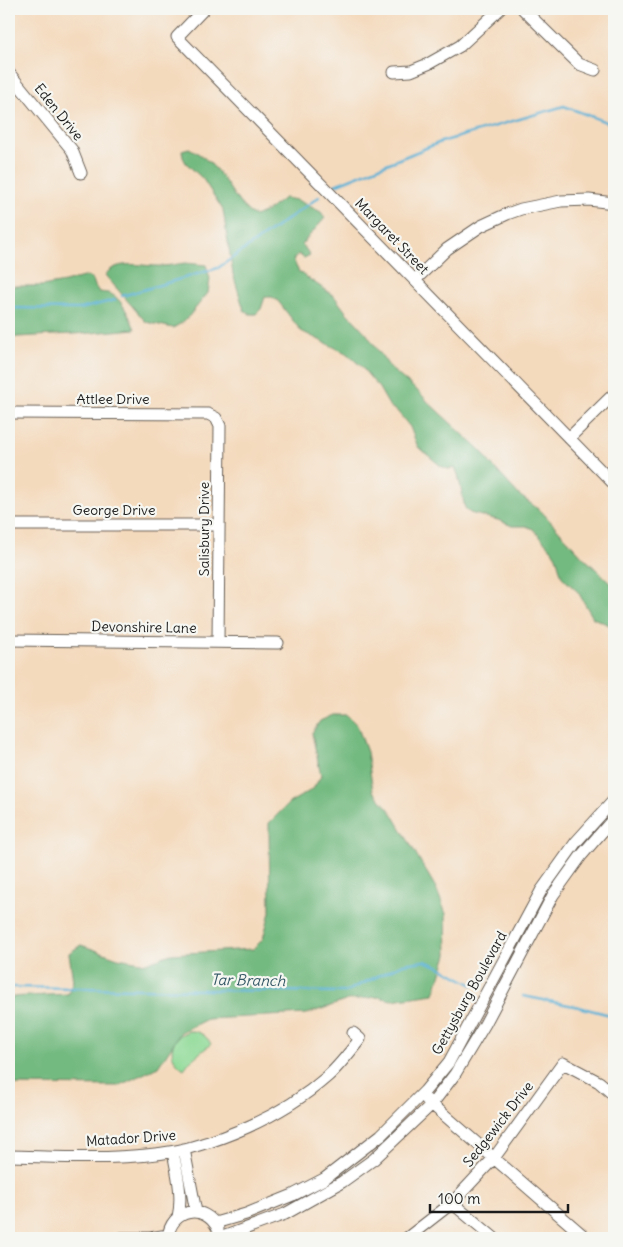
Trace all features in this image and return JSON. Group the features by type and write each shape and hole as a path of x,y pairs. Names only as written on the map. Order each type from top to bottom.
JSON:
{"street":[{"name":"Margaret Street","path":"204,9 177,37 614,484"},
{"path":"394,72 411,71 460,46 500,9"},
{"path":"524,9 578,64 595,70"},
{"name":"Eden Drive","path":"9,73 72,150 81,173"},
{"path":"415,280 447,250 481,226 520,209 561,201 589,200 614,203"},
{"path":"570,438 614,394"},
{"name":"Attlee Drive","path":"9,413 208,414 216,418"},
{"name":"Salisbury Drive","path":"216,418 220,426 218,642"},
{"name":"George Drive","path":"9,525 219,525"},
{"name":"Devonshire Lane","path":"9,640 278,643"},
{"name":"Gettysburg Boulevard","path":"214,1223 246,1214 293,1195 324,1179 381,1136 421,1095 449,1062 541,892 576,842 614,800"},
{"name":"Gettysburg Boulevard","path":"220,1238 285,1214 342,1182 374,1160 432,1104 455,1074 485,1024 554,895 581,856 605,826 614,818"},
{"path":"523,926 534,931"},
{"name":"Matador Drive","path":"9,1156 110,1157 151,1155 178,1151 235,1133 275,1113 305,1094 328,1076 360,1039 352,1033"},
{"name":"Sedgewick Drive","path":"407,1238 452,1202 494,1158 562,1063 599,1082 614,1096"},
{"path":"421,1095 586,1238"},
{"path":"178,1151 196,1212"},
{"path":"178,1151 181,1206 178,1217"},
{"path":"452,1202 494,1238"},
{"path":"121,1238 168,1237 172,1223 178,1217 185,1213 196,1212 206,1216 214,1223 220,1238"}],"green space":[{"path":"189,148 213,166 244,208 255,216 267,211 284,198 297,200 321,212 325,218 302,244 310,255 304,258 298,254 293,260 299,272 334,296 366,333 391,369 419,392 482,452 519,495 541,511 583,557 614,586 614,627 593,618 578,592 562,577 556,556 552,550 533,529 526,526 512,526 498,520 470,513 465,508 455,468 448,469 441,466 418,447 410,427 397,411 390,407 379,388 360,365 346,353 301,331 278,301 272,297 265,297 261,309 256,314 250,314 244,310 233,274 223,210 203,179 186,163 182,150"},
{"path":"185,263 206,265 210,279 208,293 185,321 173,328 146,322 105,275 110,270 124,265 164,266"},
{"path":"87,276 93,280 99,292 108,293 117,298 135,329 17,337 9,340 9,286 42,286"},
{"path":"333,715 347,715 357,725 367,752 373,791 392,813 436,888 446,914 447,955 434,994 392,1000 378,997 348,1000 307,1014 207,1019 181,1032 158,1067 118,1086 9,1085 9,997 68,994 73,981 69,953 81,945 118,958 146,963 171,954 253,949 263,939 270,912 269,823 289,803 313,789 321,776 312,733 320,721"},
{"path":"190,1031 202,1034 211,1044 190,1061 184,1069 174,1059 172,1048 178,1038"}],"waterway":[{"path":"335,185 441,142 564,106 614,125"},
{"path":"122,296 218,268 319,197"},
{"path":"9,308 80,309 115,300"},
{"name":"Tar Branch","path":"9,987 345,992 403,964 424,961 438,966 473,985"},
{"name":"Tar Branch","path":"523,996 614,1016"}]}
